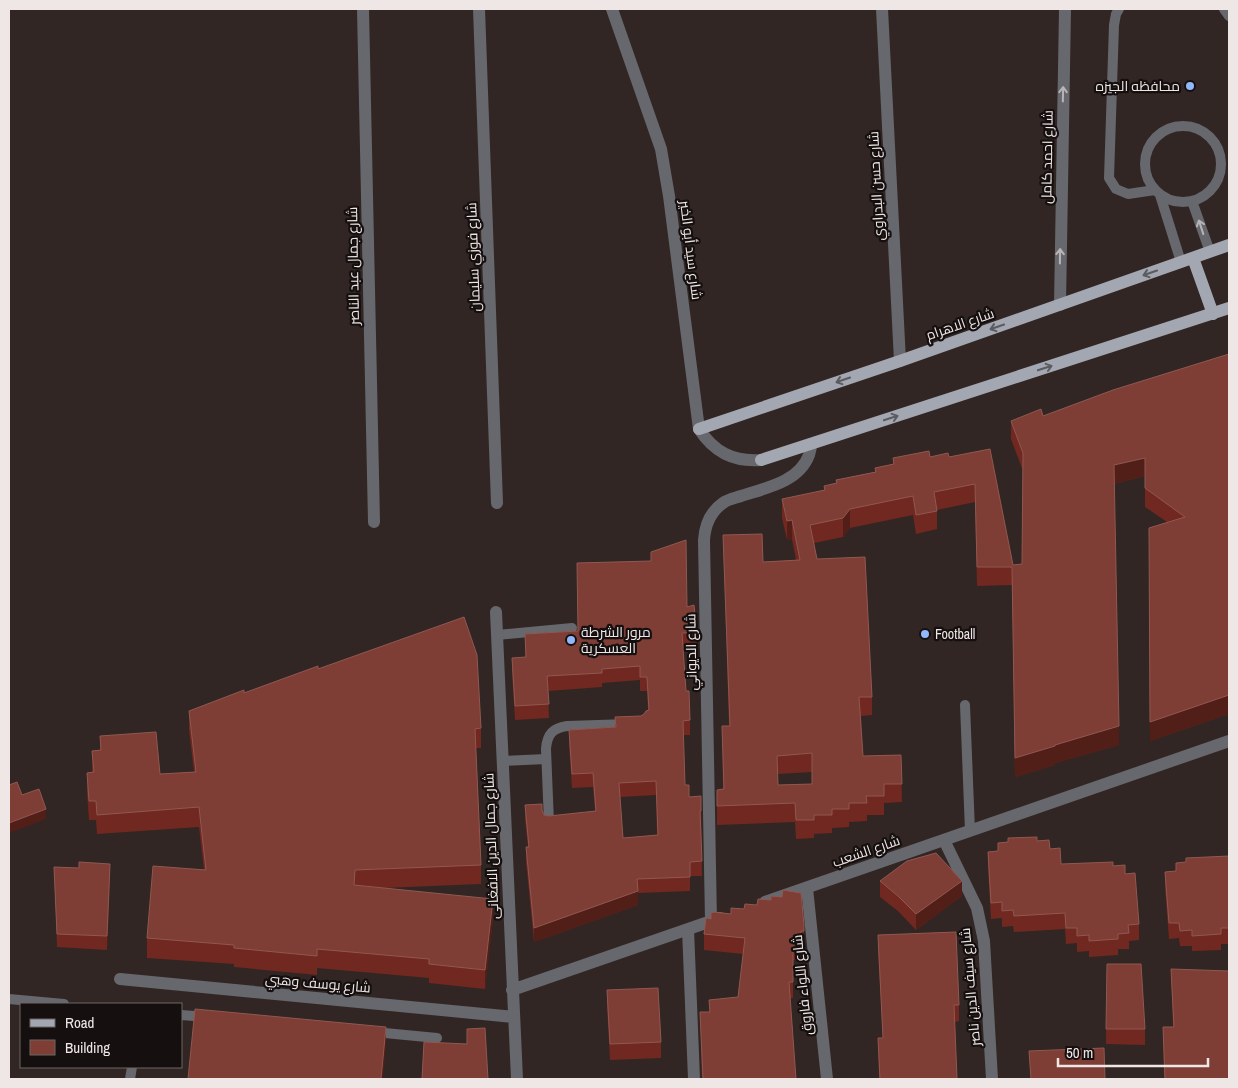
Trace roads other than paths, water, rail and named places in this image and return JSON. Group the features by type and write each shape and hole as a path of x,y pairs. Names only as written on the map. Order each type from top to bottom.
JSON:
{"main road":[{"name":"شارع الاهرام","path":"699,429 1229,246"},
{"path":"1187,260 1213,314"},
{"path":"761,460 1229,308"}],"street":[{"name":"شارع جمال عبد الناصر","path":"363,9 374,522"},
{"name":"شارع فوزي سليمان","path":"479,9 497,503"},
{"name":"شارع سيد أبو الخير","path":"612,9 661,149 669,196 699,429"},
{"name":"شارع حسن البدراوي","path":"882,9 900,361"},
{"name":"شارع احمد كامل","path":"1060,305 1065,9"},
{"path":"699,429 710,443 728,456 750,461 761,460"},
{"name":"شارع الديواني","path":"711,921 705,531 712,515 725,502 778,484 794,475 803,466 809,455 811,444"},
{"name":"شارع جمال الدين الافغانى","path":"496,612 516,1079"},
{"name":"شارع الشعب","path":"755,906 1229,741"},
{"name":"شارع سيف الدين ناصر","path":"944,840 977,908 984,941 992,1079"},
{"name":"شارع اللواء فاروق","path":"807,888 827,1079"},
{"path":"512,990 729,915"},
{"path":"688,929 694,1079"},
{"name":"شارع يوسف وهبي","path":"120,979 514,1017"}],"lane":[{"path":"1119,9 1114,25 1109,178 1116,189 1128,194 1157,193 1175,202 1192,201 1201,198 1214,186 1221,168 1220,157 1217,147 1211,138 1202,131 1192,127 1170,128 1153,140 1147,150 1145,171 1148,181 1157,193 1187,260"},
{"path":"1224,9 1229,16"},
{"path":"1218,179 1227,176 1229,173"},
{"path":"1192,201 1210,252"},
{"path":"497,635 572,628"},
{"path":"965,705 970,831"},
{"path":"549,823 546,759 547,740 551,732 559,727 568,726 640,723"},
{"path":"503,761 546,759"},
{"path":"9,999 53,1003"},
{"path":"182,1015 221,1018"},
{"path":"368,1032 437,1038"}],"place":[{"name":"محافظه الجيزه","path":"1190,86"},
{"name":"Football","path":"925,634"},
{"name":"مرور الشرطة العسكرية","path":"571,640"}]}
